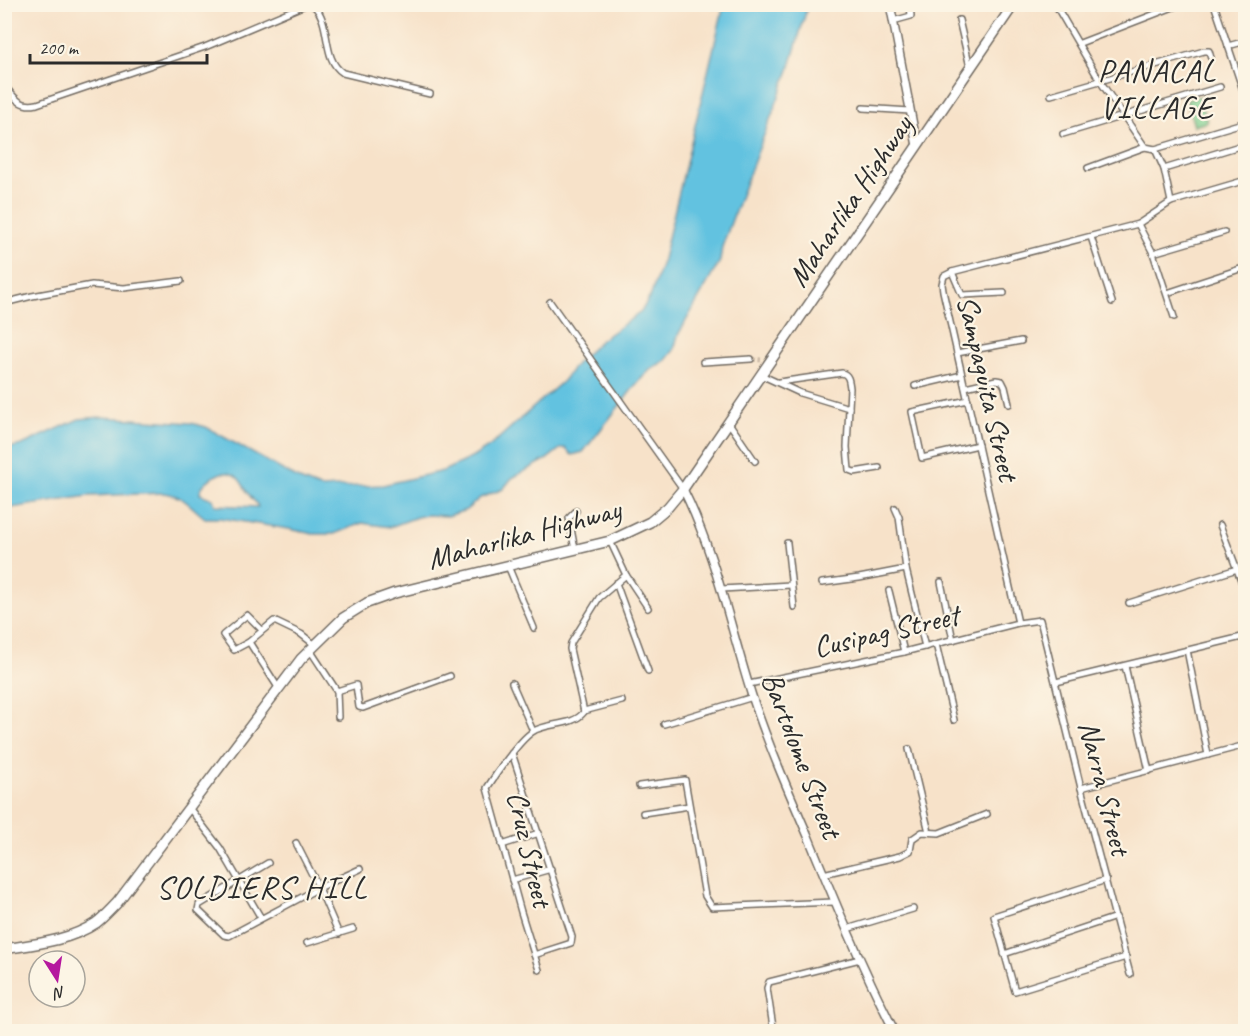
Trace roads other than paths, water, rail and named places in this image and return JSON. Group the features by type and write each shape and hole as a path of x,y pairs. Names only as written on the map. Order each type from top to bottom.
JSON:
{"main road":[{"name":"Maharlika Highway","path":"4,949 74,935 97,922 117,903 279,689 313,647 343,618 368,603 396,593 610,541 650,522 668,507 683,489 761,375 764,362 1014,4"}],"street":[{"path":"4,85 21,104 26,106 37,104 205,47 308,4 318,7 337,69 343,73 430,94"},
{"path":"890,4 917,146"},
{"path":"893,21 911,16 910,4"},
{"path":"1055,4 1101,81 1145,147"},
{"path":"1080,43 1181,4"},
{"path":"1214,4 1243,84 1245,99"},
{"path":"959,20 970,68"},
{"path":"1228,46 1245,41"},
{"path":"1050,94 1209,51 1212,58"},
{"path":"1063,134 1220,87"},
{"path":"863,108 910,111"},
{"path":"1088,168 1145,147 1155,149 1245,122"},
{"path":"1164,169 1245,144"},
{"path":"1155,149 1164,169 1171,202"},
{"name":"Sampaguita Street","path":"1018,623 942,284 944,276 1138,224 1171,202 1245,180"},
{"path":"1138,224 1154,254 1174,317"},
{"path":"1154,254 1224,232"},
{"path":"1091,237 1112,302"},
{"path":"1167,293 1245,267"},
{"path":"952,272 962,295 1004,293"},
{"path":"4,303 92,285 124,288 181,281"},
{"path":"550,302 683,489"},
{"path":"957,353 1021,341"},
{"path":"703,362 750,359"},
{"path":"779,382 845,374 849,380 847,447 849,471 879,468"},
{"path":"761,375 800,393 849,408"},
{"path":"915,386 962,375"},
{"path":"965,387 996,380 1002,381 1009,404"},
{"path":"968,400 912,412 922,458 978,445"},
{"path":"729,423 755,461"},
{"name":"Bartolome Street","path":"683,489 696,515 722,589 769,744 834,902 869,982 895,1032"},
{"path":"895,508 906,568 926,647"},
{"path":"575,550 569,518 570,514 576,511"},
{"path":"1220,525 1245,593"},
{"path":"610,541 626,575 648,608"},
{"path":"787,543 794,607"},
{"path":"508,566 534,628"},
{"path":"822,583 859,579 906,568"},
{"path":"1129,603 1237,569"},
{"path":"584,711 571,659 571,643 592,608 626,575"},
{"path":"941,582 953,640"},
{"path":"616,583 648,671"},
{"path":"722,589 791,585"},
{"path":"889,591 904,652"},
{"path":"262,630 247,615 224,635 234,650 249,642 274,621 300,634 313,647 337,691 338,717"},
{"name":"Narra Street","path":"1033,620 1039,619 1042,623 1081,788 1130,974"},
{"name":"Cusipag Street","path":"749,684 904,652 1033,620"},
{"path":"1056,682 1245,636"},
{"path":"249,642 279,689"},
{"path":"936,644 954,720"},
{"path":"1187,650 1208,755"},
{"path":"1125,666 1149,771"},
{"path":"337,691 356,685 359,707 363,708 450,676"},
{"path":"512,683 532,731 578,718 584,711 622,701"},
{"path":"664,724 753,697"},
{"name":"Cruz Street","path":"532,731 512,753 489,785 487,792 539,970"},
{"path":"1081,788 1245,745"},
{"path":"909,749 929,832"},
{"path":"512,753 572,940 568,944 534,955"},
{"path":"639,786 684,779 705,896 712,907 834,902"},
{"path":"643,813 689,806"},
{"path":"190,809 220,848 261,918"},
{"path":"823,874 906,854 911,849 913,836 922,832 939,833 987,814"},
{"path":"502,845 539,833"},
{"path":"296,843 339,934"},
{"path":"268,863 199,904 198,910 227,936 360,869"},
{"path":"512,880 551,869"},
{"path":"1106,880 994,916 1015,991 1126,957"},
{"path":"847,929 913,909"},
{"path":"1004,954 1116,917"},
{"path":"307,943 353,929"},
{"path":"773,1027 767,988 769,982 860,959"}],"water":[{"path":"724,5 808,5 789,70 722,247 720,261 678,335 674,350 666,360 651,369 638,382 583,452 572,455 565,448 560,449 547,459 512,478 503,489 480,498 466,510 448,516 427,515 390,527 362,523 334,534 313,534 220,518 205,518 182,499 164,493 88,496 5,509 4,449 22,445 79,419 102,417 191,423 206,427 302,481 320,488 383,485 443,471 490,446 563,381 576,364 601,340 641,312 651,295 663,259","holes":["221,473 227,473 239,479 258,507 215,505 213,499 200,494 207,481"]}],"tunnel":[{"path":"751,359 761,360"}],"district":[{"name":"PANACAL VILLAGE","path":"1157,88"},
{"name":"SOLDIERS HILL","path":"262,887"}]}
